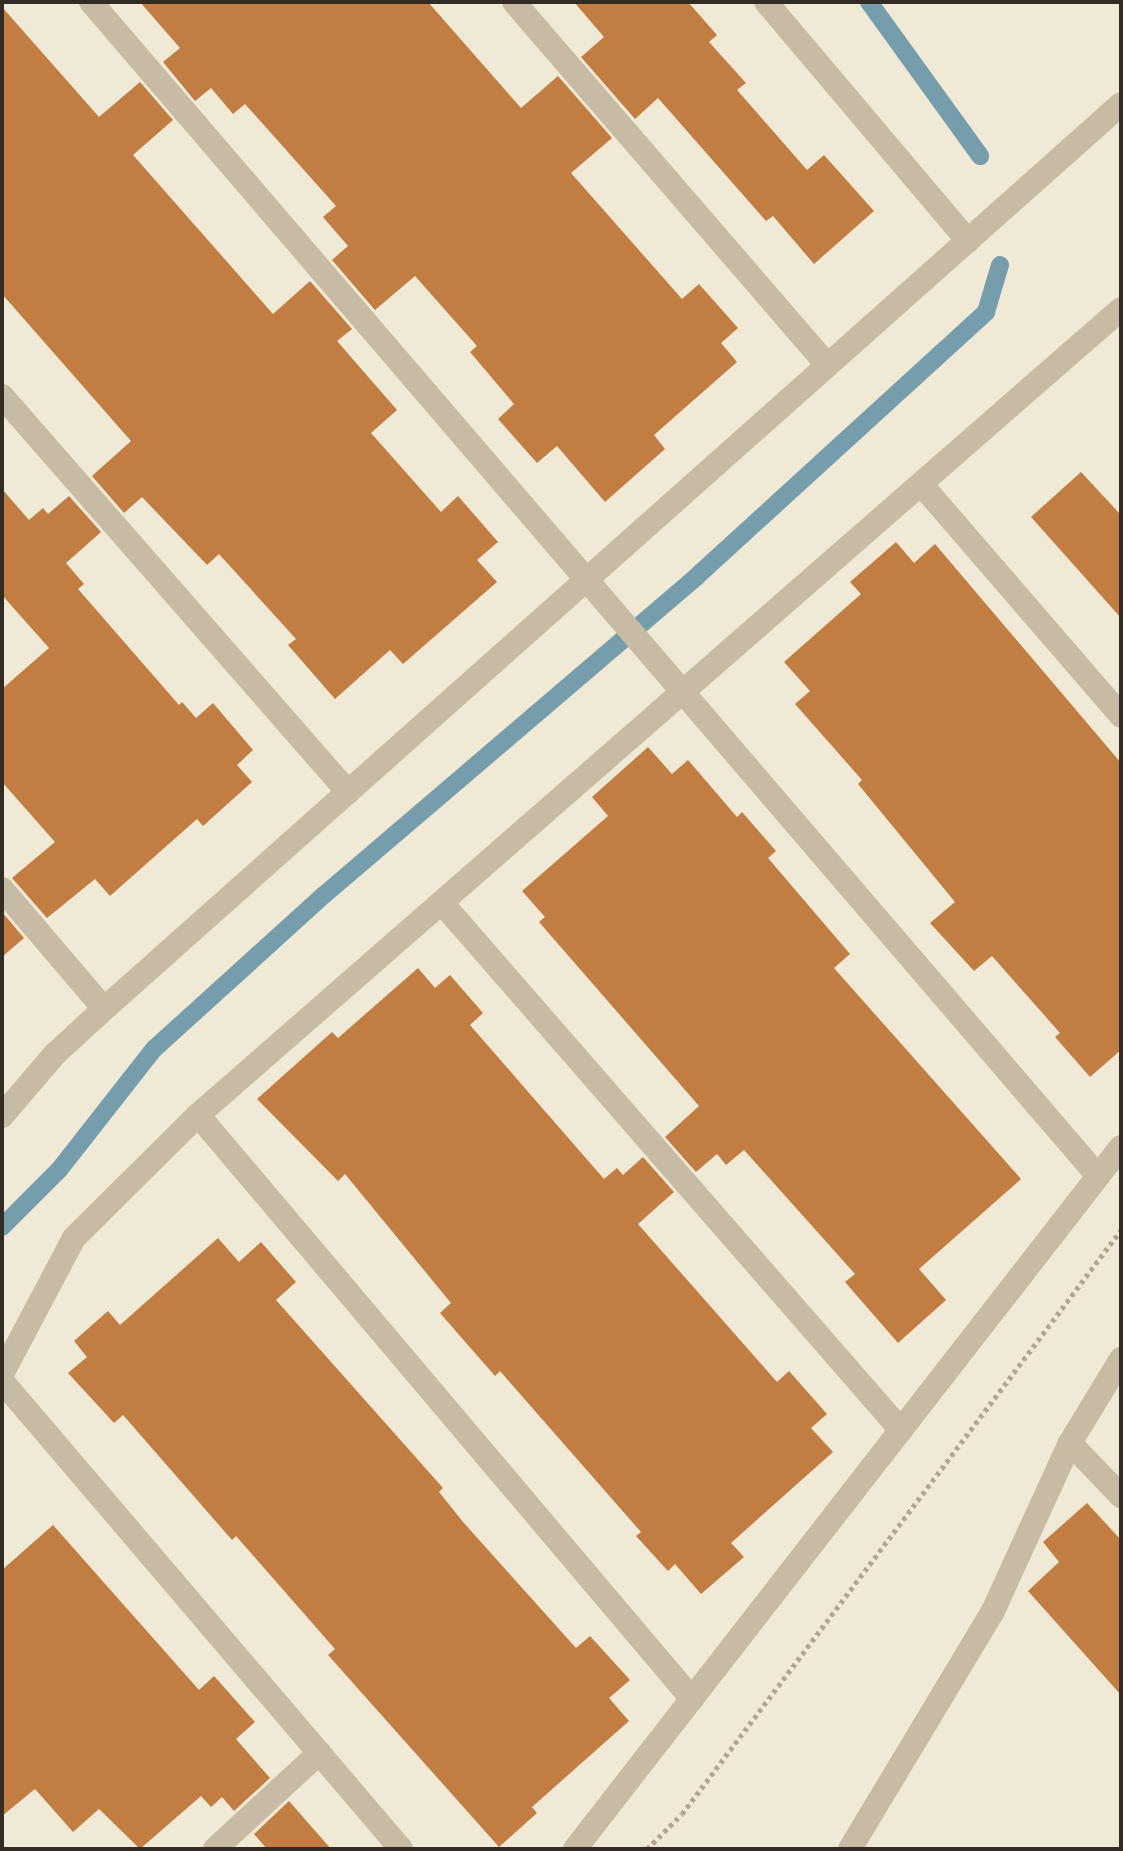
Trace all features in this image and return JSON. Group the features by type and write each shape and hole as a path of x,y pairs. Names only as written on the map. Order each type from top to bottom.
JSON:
{"street":[{"path":"91,2 1098,1176"},
{"path":"514,2 827,365"},
{"path":"766,2 968,241"},
{"path":"2,1116 55,1054 104,1009 1121,104"},
{"path":"2,1374 74,1238 198,1115 1121,309"},
{"path":"2,396 348,792"},
{"path":"921,484 1121,716"},
{"path":"2,889 104,1009"},
{"path":"442,903 901,1430"},
{"path":"198,1115 692,1699"},
{"path":"575,1849 1121,1147"},
{"path":"850,1849 993,1611 1070,1443 1121,1359"},
{"path":"2,1381 401,1849"},
{"path":"1070,1443 1121,1496"},
{"path":"215,1849 319,1753"}],"path":[{"path":"647,1849 682,1814 1121,1230"}],"building":[{"path":"140,2 428,2 521,108 558,76 612,138 571,173 682,299 699,284 738,328 721,343 737,362 654,435 665,449 605,502 557,446 537,463 498,419 514,404 470,352 477,346 415,276 375,310 332,260 348,246 323,217 336,206 245,104 233,114 211,88 195,101 163,62 180,48"},
{"path":"574,2 688,2 717,35 709,42 746,83 737,90 807,170 824,155 874,211 814,264 773,216 766,221 658,98 635,119 581,57 604,37"},
{"path":"2,7 99,117 140,82 173,120 133,155 273,314 310,281 352,329 337,341 397,410 371,433 441,512 458,496 498,542 477,560 497,582 403,664 390,650 335,699 288,645 296,639 219,554 207,565 142,497 124,513 92,476 131,441 2,294"},
{"path":"1081,472 1121,515 1121,618 1031,517"},
{"path":"2,489 29,520 43,508 48,514 69,496 101,532 66,563 84,584 78,589 179,705 182,702 196,718 213,703 253,750 237,765 252,782 203,826 197,819 110,896 95,879 47,918 12,878 55,842 2,782 2,689 49,648 2,595"},
{"path":"896,542 914,563 935,544 1121,763 1121,1050 1090,1077 1055,1037 1060,1033 992,956 974,971 930,923 955,902 858,784 862,780 795,704 810,691 784,662 861,594 850,582"},
{"path":"648,747 672,774 688,760 737,817 742,812 776,851 768,858 850,954 834,968 1021,1179 919,1269 946,1300 898,1343 845,1282 855,1274 744,1150 726,1165 717,1154 696,1172 665,1137 699,1106 539,922 545,917 522,891 608,816 592,797"},
{"path":"2,912 24,938 2,957"},
{"path":"418,968 435,988 450,975 483,1013 470,1025 604,1179 617,1168 623,1175 643,1157 674,1192 638,1224 777,1382 789,1371 827,1414 811,1428 833,1452 731,1543 744,1557 701,1594 675,1564 668,1571 636,1536 641,1532 500,1371 495,1376 440,1313 451,1303 345,1174 338,1181 257,1099 332,1032 338,1038"},
{"path":"218,1238 239,1262 261,1242 296,1282 276,1300 443,1488 439,1492 463,1522 576,1648 590,1636 630,1680 609,1698 629,1721 532,1807 537,1813 499,1847 328,1655 335,1649 236,1536 232,1540 123,1415 114,1423 68,1373 87,1357 74,1341 108,1311 120,1325"},
{"path":"1087,1503 1121,1540 1121,1695 1028,1591 1059,1562 1043,1542"},
{"path":"53,1525 199,1690 214,1676 255,1722 236,1739 270,1778 234,1811 222,1797 211,1807 201,1796 140,1849 99,1809 73,1832 35,1789 2,1816 2,1570"},
{"path":"289,1801 331,1849 267,1849 254,1834"}],"waterway":[{"path":"869,2 980,156"},
{"path":"2,1227 59,1170 154,1049 324,895 696,577 986,312 1000,265"}]}
